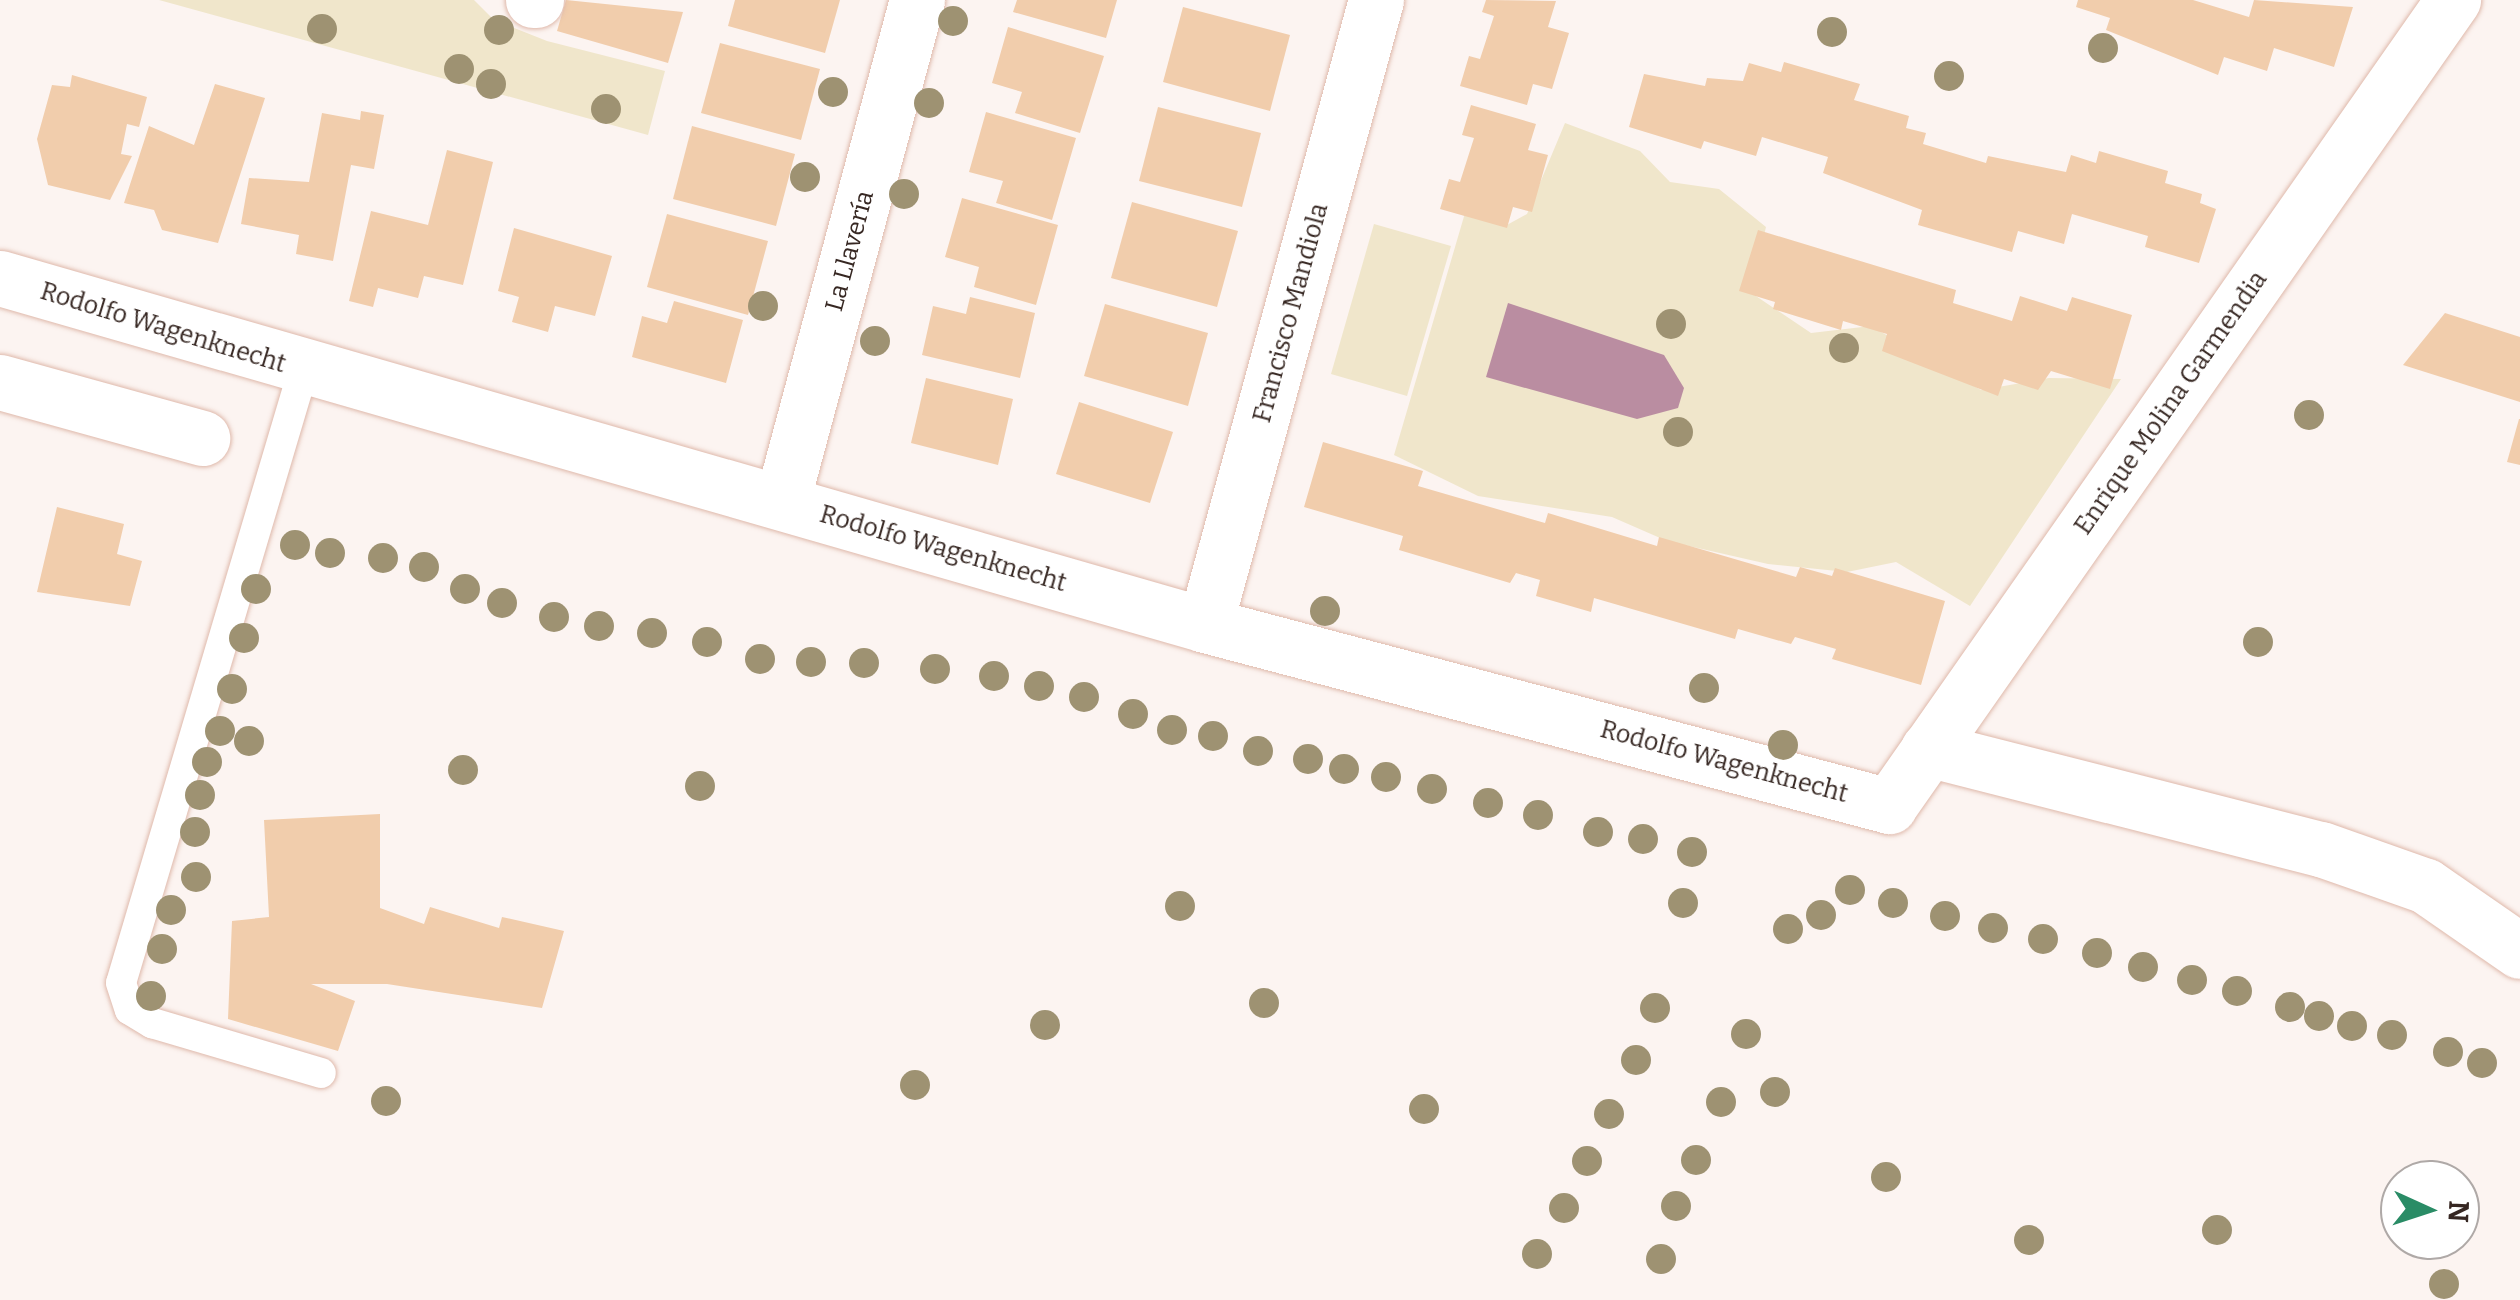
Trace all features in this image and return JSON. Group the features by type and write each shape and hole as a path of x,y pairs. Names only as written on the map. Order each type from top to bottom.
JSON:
{"street":[{"name":"La Llavería","path":"782,502 918,0"},
{"name":"Francisco Mandiola","path":"1205,626 1376,0"},
{"name":"Enrique Molina Garmendia","path":"1889,806 2452,0"},
{"name":"Rodolfo Wagenknecht","path":"0,278 303,371 782,502 1205,626 1889,806"},
{"path":"0,384 202,438"},
{"path":"1928,748 2338,855 2426,886 2520,952"}],"lane":[{"path":"303,371 121,983 130,1010 152,1022 322,1073"}],"shaded area":[{"path":"159,0 474,0 494,20 547,41 665,71 648,135"},
{"path":"1565,123 1640,151 1670,182 1719,189 1766,227 1750,292 1811,333 1871,326 1981,390 2049,378 2121,379 1970,606 1896,562 1847,572 1768,564 1667,541 1612,517 1478,496 1394,455 1465,213 1505,226 1527,214"},
{"path":"1374,224 1451,246 1407,396 1331,374"},
{"path":"1508,303 1664,355 1684,388 1678,408 1637,419 1486,377"}],"building":[{"path":"566,0 683,12 668,63 557,31"},
{"path":"735,0 840,0 825,53 728,26"},
{"path":"1017,0 1117,0 1106,38 1013,12"},
{"path":"1486,0 1556,1 1548,27 1569,33 1552,89 1533,84 1527,105 1460,86 1469,56 1480,59 1494,16 1482,12"},
{"path":"2078,0 2193,0 2249,17 2254,0 2353,7 2334,67 2274,48 2267,71 2224,57 2218,75 2106,30 2110,18 2076,7"},
{"path":"1183,7 1290,35 1270,111 1163,82"},
{"path":"1008,27 1104,56 1080,133 1015,113 1022,92 992,83"},
{"path":"720,43 820,69 801,140 701,113"},
{"path":"1784,62 1860,84 1854,100 1909,116 1906,128 1926,133 1923,144 1986,163 1988,156 2066,172 2071,155 2096,163 2099,151 2168,171 2165,183 2202,194 2200,203 2216,209 2199,263 2145,247 2148,236 2072,214 2064,244 2018,231 2012,252 1918,225 1922,210 1823,173 1828,157 1762,137 1756,156 1704,141 1701,149 1629,127 1644,74 1705,86 1707,78 1743,81 1749,63 1781,72"},
{"path":"72,75 147,97 139,127 127,124 121,154 132,156 110,200 48,185 37,139 52,85 70,87"},
{"path":"215,84 265,98 218,243 162,230 154,210 124,203 149,126 194,145"},
{"path":"1471,105 1536,124 1528,150 1548,155 1532,212 1513,207 1507,228 1440,209 1449,179 1460,182 1474,138 1462,135"},
{"path":"1158,107 1261,133 1242,207 1139,181"},
{"path":"361,111 384,115 374,169 351,165 333,261 296,254 299,235 241,224 249,178 309,182 322,113 360,120"},
{"path":"986,112 1076,138 1052,220 996,203 1003,181 969,172"},
{"path":"692,126 795,154 776,226 673,199"},
{"path":"447,150 493,162 463,285 424,276 418,298 378,288 373,307 349,301 371,211 428,225"},
{"path":"962,198 1058,225 1036,305 974,287 979,267 945,257"},
{"path":"1132,202 1238,231 1217,307 1111,278"},
{"path":"667,214 768,241 748,315 647,287"},
{"path":"514,228 612,256 595,316 555,306 548,332 512,322 519,297 498,291"},
{"path":"1758,230 1956,290 1953,303 2012,321 2020,296 2067,311 2072,297 2132,315 2110,389 2051,371 2038,390 2004,379 1998,396 1882,351 1887,334 1843,321 1841,330 1773,309 1775,302 1739,291"},
{"path":"970,297 1035,313 1020,378 922,355 933,306 966,314"},
{"path":"674,301 743,320 726,383 632,357 642,316 667,323"},
{"path":"1105,304 1208,333 1188,406 1084,376"},
{"path":"2445,313 2520,337 2520,402 2403,365"},
{"path":"926,378 1013,399 998,465 911,443"},
{"path":"1079,402 1173,432 1150,503 1056,474"},
{"path":"2520,419 2520,465 2507,462"},
{"path":"1323,442 1423,471 1418,486 1545,523 1548,513 1657,546 1659,537 1796,577 1800,567 1832,576 1835,568 1945,601 1921,685 1832,659 1836,649 1795,637 1791,644 1738,629 1735,639 1594,598 1591,612 1536,596 1540,580 1516,573 1510,583 1399,550 1403,536 1304,507"},
{"path":"57,507 124,524 117,554 142,561 130,606 37,592"},
{"path":"380,814 380,908 424,924 430,907 499,928 502,917 564,931 542,1008 387,984 311,984 355,1001 338,1051 228,1019 232,921 269,917 264,820"}]}
